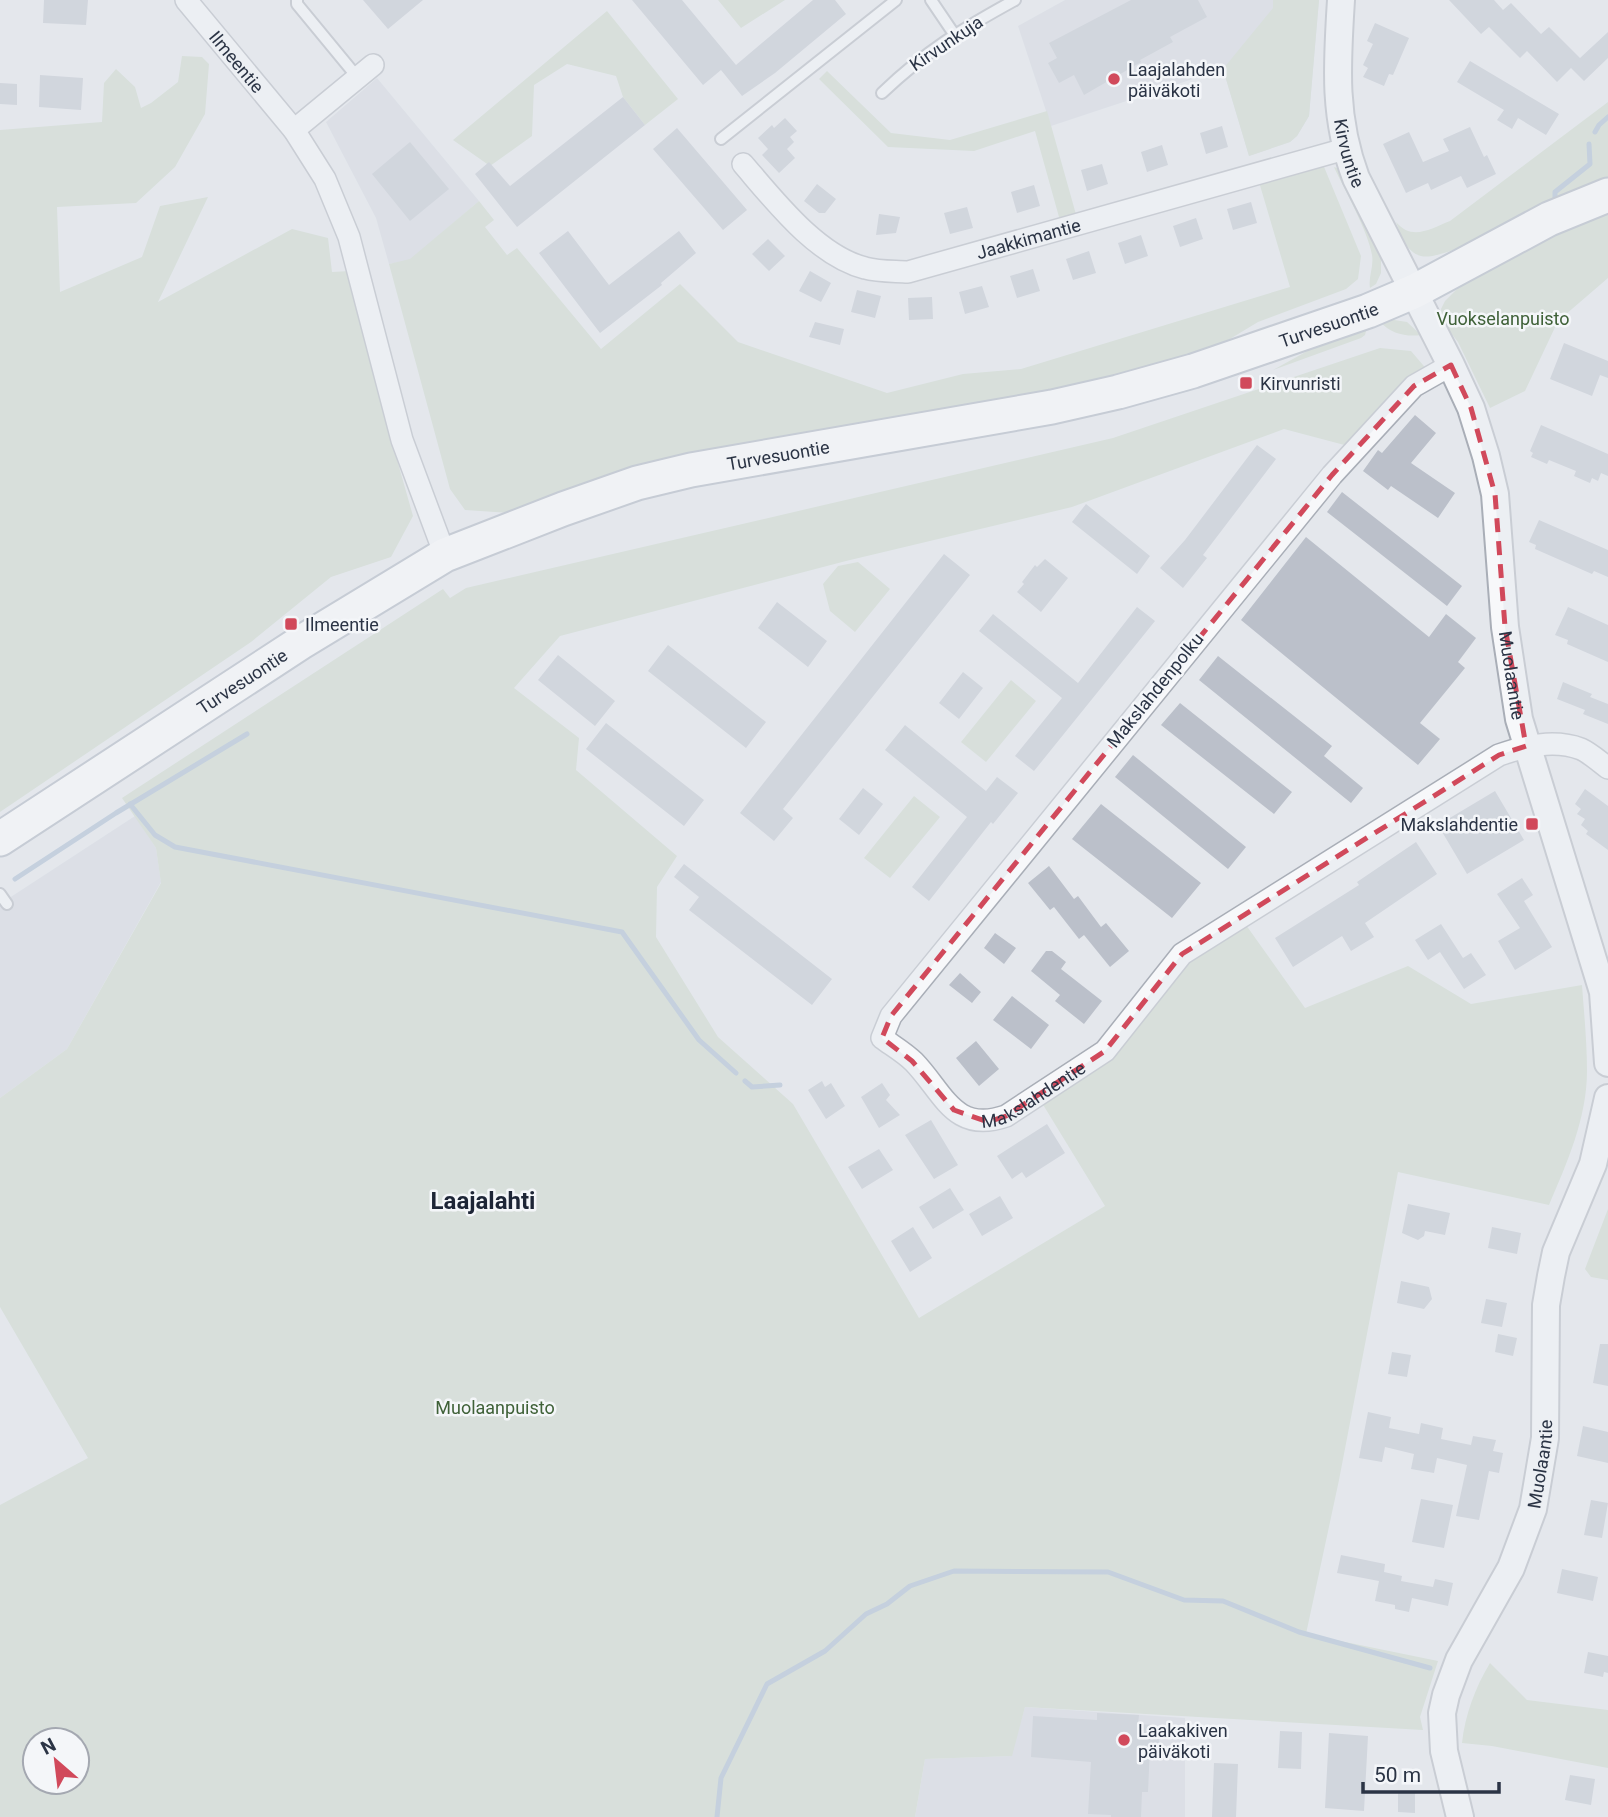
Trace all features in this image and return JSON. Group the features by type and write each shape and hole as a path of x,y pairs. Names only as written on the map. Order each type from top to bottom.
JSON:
{"main road":[{"name":"Turvesuontie","path":"0,839 300,643 445,555 636,483 751,458 991,418 1130,389 1276,344 1415,291 1549,219 1608,195"}],"street":[{"name":"Ilmeentie","path":"186,0 294,130 326,179 349,237 402,440 445,555"},
{"name":"Kirvuntie","path":"1341,0 1336,69 1345,149 1356,178 1415,291"},
{"path":"294,130 366,72"},
{"name":"Jaakkimantie","path":"743,164 795,223 829,251 864,268 908,272 1345,149"},
{"name":"Muolaantie","path":"1415,291 1471,408 1486,456 1495,494 1513,686 1526,746 1603,992 1608,1063"},
{"name":"Makslahdenpolku","path":"882,1038 891,1016 1332,475 1414,386 1451,365"},
{"name":"Makslahdentie","path":"882,1038 912,1061 954,1110 969,1119 988,1122 1006,1115 1105,1051 1182,954 1499,755 1526,746 1556,744 1583,750 1608,768"},
{"name":"Muolaantie","path":"1460,1817 1444,1751 1442,1713 1459,1660 1511,1568 1533,1509 1545,1438 1546,1305 1551,1276 1556,1252 1601,1162 1608,1098"}],"lane":[{"path":"297,0 297,4 366,72"},
{"path":"721,139 896,0"},
{"path":"931,0 954,34"},
{"name":"Kirvunkuja","path":"882,93 916,61 954,34 1015,0"}],"highlighted area":[{"path":"1451,365 1471,408 1495,494 1505,627 1526,746 1499,755 1182,954 1105,1051 1006,1116 988,1122 954,1110 912,1061 882,1038 891,1016 1332,475 1414,386"}],"shaded area":[{"name":"Laajalahden päiväkoti","path":"1065,0 1319,0 1309,116 1297,136 1290,142 1249,156 1223,69 1051,126 1018,26"},
{"path":"377,78 479,201 410,260 389,264 376,218 326,122"},
{"path":"135,816 156,848 161,882 67,1049 0,1098 0,904"},
{"path":"1025,1707 1185,1718 1185,1817 915,1817 925,1759 1011,1756"}],"green space":[{"path":"718,0 785,0 741,28"},
{"path":"1273,0 1319,0 1309,116 1297,136 1290,142 1249,156 1223,69 1273,8"},
{"path":"607,11 678,99 645,125 623,97 616,76 567,64 534,85 532,136 490,166 453,140"},
{"path":"182,56 202,57 209,64 205,114 175,167 136,203 57,207 60,292 142,257 160,206 208,197 158,302 292,229 328,238 332,272 350,271 377,389 413,516 391,557 331,577 251,642 0,812 0,130 102,122 104,83 116,69 135,87 141,108 178,82"},
{"path":"827,71 891,133 950,140 1047,111 1077,218 1059,217 1035,131 974,151 888,147 819,79"},
{"path":"1608,102 1608,184 1547,207 1483,238 1446,252 1421,256 1408,247 1396,222 1408,231 1422,232 1450,221"},
{"path":"1322,162 1361,256 1358,279 1346,289 1258,322 1215,348 1057,393 691,454 510,513 465,510 450,489 389,264 410,259 479,201 494,220 485,227 507,255 517,248 601,349 680,284 738,342 887,393 963,374 1021,369 1290,287 1259,182"},
{"path":"1334,167 1340,169 1381,254 1381,273 1376,284 1370,288 1370,245"},
{"name":"Vuokselanpuisto","path":"1608,210 1608,278 1558,321 1525,391 1490,408 1458,342 1443,323 1441,309 1445,301 1461,285 1502,260"},
{"path":"1388,319 1407,322 1421,335 1410,336 1394,332 1381,322"},
{"path":"1367,327 1361,338 1273,370 1311,349"},
{"name":"Muolaanpuisto","path":"1380,348 1411,351 1429,372 1352,447 1284,429 1072,507 846,561 560,636 514,688 579,738 576,770 677,856 657,887 656,937 718,1037 793,1104 919,1318 1105,1206 1042,1103 1186,964 1246,925 1305,1008 1408,966 1471,1004 1582,985 1587,1060 1584,1106 1575,1140 1549,1205 1398,1172 1339,1480 1306,1634 1438,1661 1420,1717 1423,1730 1025,1707 1012,1756 925,1759 915,1817 0,1817 0,1505 88,1458 0,1307 0,1098 67,1049 161,883 156,848 122,798 443,589 450,598 466,588 1113,438"},
{"path":"858,562 890,589 855,632 830,611 823,584 838,566"},
{"path":"1011,680 1036,701 986,762 961,742"},
{"path":"914,796 940,817 890,878 864,858"},
{"path":"1608,1209 1608,1280 1591,1277 1585,1269"},
{"path":"1490,1663 1527,1700 1608,1710 1608,1768 1492,1746 1462,1743 1472,1702"}],"building":[{"path":"44,0 88,0 86,25 43,23"},
{"path":"363,0 423,0 388,29"},
{"path":"632,0 682,0 736,65 813,0 835,0 846,14 775,73 742,96 721,70 703,85"},
{"path":"1131,0 1198,0 1207,17 1170,37 1173,42 1084,95 1074,75 1059,83 1048,63 1057,58 1049,43"},
{"path":"1449,0 1494,0 1503,10 1511,3 1541,34 1549,27 1580,58 1608,32 1608,58 1584,81 1571,68 1557,82 1527,51 1520,58 1489,27 1481,34"},
{"path":"1375,23 1409,38 1393,75 1389,74 1384,86 1363,77 1368,68 1363,65 1373,44 1367,41"},
{"path":"1470,61 1559,114 1546,135 1518,118 1512,129 1497,120 1504,110 1457,82"},
{"path":"40,75 83,78 81,110 39,107"},
{"path":"0,83 17,84 17,105 0,104"},
{"path":"623,97 645,125 517,227 475,174 489,162 510,186"},
{"path":"785,118 797,131 790,137 794,142 787,149 795,158 779,173 762,155 768,149 758,138 772,125 774,128"},
{"path":"1222,126 1228,147 1206,154 1200,133"},
{"path":"1470,127 1484,157 1487,155 1496,174 1467,188 1461,176 1431,190 1428,183 1406,193 1383,144 1409,132 1423,162 1449,151 1443,139"},
{"path":"677,128 747,210 723,230 653,149"},
{"path":"410,142 449,189 410,221 372,174"},
{"path":"1162,145 1168,165 1147,172 1141,152"},
{"path":"1102,164 1108,184 1087,191 1081,170"},
{"path":"817,184 836,199 825,213 819,213 804,201"},
{"path":"1034,185 1040,206 1017,213 1011,192"},
{"path":"1251,202 1257,223 1233,230 1227,209"},
{"path":"967,207 973,228 950,234 944,213"},
{"path":"879,214 900,217 896,233 876,235"},
{"path":"1196,218 1203,239 1180,247 1173,226"},
{"path":"568,231 609,285 679,231 696,253 661,283 662,285 600,333 539,253"},
{"path":"1141,235 1148,256 1125,264 1118,243"},
{"path":"768,239 785,256 769,271 752,254"},
{"path":"1089,251 1096,273 1073,280 1066,259"},
{"path":"1033,269 1040,291 1017,298 1010,276"},
{"path":"810,271 831,283 821,302 799,291"},
{"path":"982,286 989,307 965,314 959,292"},
{"path":"857,290 881,296 875,318 851,312"},
{"path":"932,297 933,319 909,320 908,298"},
{"path":"815,322 844,329 840,345 809,337"},
{"path":"1564,343 1608,361 1608,378 1600,375 1592,396 1550,379"},
{"path":"1415,415 1436,433 1411,463 1455,493 1438,518 1391,486 1388,490 1363,471 1378,450 1382,453"},
{"path":"1541,425 1608,454 1608,476 1601,473 1598,481 1592,478 1590,483 1574,476 1576,471 1549,460 1547,464 1531,457 1533,453 1530,451"},
{"path":"1257,445 1276,459 1203,555 1207,558 1183,588 1160,568 1185,540"},
{"path":"1342,492 1462,586 1447,606 1327,512"},
{"path":"1086,504 1150,556 1137,574 1072,522"},
{"path":"1539,520 1608,550 1608,577 1594,571 1592,574 1535,549 1536,545 1529,542"},
{"path":"1306,537 1429,637 1446,614 1476,638 1458,662 1465,668 1420,723 1440,739 1418,765 1241,620"},
{"path":"944,554 970,575 783,809 793,818 774,841 740,813"},
{"path":"1045,559 1068,578 1041,612 1017,592 1035,565 1037,567"},
{"path":"777,602 827,641 808,667 758,628"},
{"path":"1137,607 1155,621 1034,771 1015,756 1062,698 979,631 993,614 1078,683"},
{"path":"1568,607 1608,625 1608,662 1567,644 1568,640 1555,635"},
{"path":"668,645 766,722 746,748 648,671"},
{"path":"558,655 615,701 595,726 538,680"},
{"path":"1218,656 1332,746 1324,756 1363,788 1351,803 1199,680"},
{"path":"963,672 983,688 959,719 939,703"},
{"path":"1563,682 1608,704 1608,724 1583,714 1585,710 1557,699"},
{"path":"1180,703 1292,792 1274,814 1161,725"},
{"path":"606,723 704,800 684,826 586,749"},
{"path":"905,725 986,791 997,777 1018,793 993,824 991,822 929,901 912,887 967,817 885,750"},
{"path":"1133,755 1246,847 1228,869 1115,777"},
{"path":"863,788 883,804 859,835 839,819"},
{"path":"1585,789 1608,806 1608,850 1586,834 1588,831 1581,825 1585,819 1577,814 1581,809 1575,804"},
{"path":"1495,791 1524,840 1467,874 1438,825"},
{"path":"1101,804 1201,883 1172,918 1072,839"},
{"path":"1416,842 1437,874 1365,923 1374,937 1351,951 1342,936 1293,967 1275,938 1359,885 1357,882"},
{"path":"684,864 832,979 812,1005 689,910 699,897 674,877"},
{"path":"1049,866 1074,899 1078,896 1101,927 1106,923 1129,951 1110,967 1084,935 1079,939 1054,907 1050,910 1028,883"},
{"path":"1522,878 1533,895 1524,901 1552,947 1515,970 1498,941 1520,928 1497,894"},
{"path":"1441,924 1463,958 1471,953 1486,975 1464,989 1440,952 1428,960 1415,940"},
{"path":"995,933 1016,948 1004,964 984,948"},
{"path":"1046,951 1052,951 1066,962 1061,969 1102,1001 1084,1024 1055,1001 1060,995 1031,971"},
{"path":"960,973 981,992 972,1003 949,985"},
{"path":"1012,996 1049,1025 1031,1049 993,1020"},
{"path":"976,1041 999,1069 979,1086 956,1058"},
{"path":"822,1081 825,1087 831,1083 845,1106 826,1119 808,1090"},
{"path":"882,1083 890,1095 886,1100 900,1115 879,1128 861,1097"},
{"path":"931,1120 958,1165 934,1179 905,1135"},
{"path":"1047,1124 1065,1153 1026,1178 1022,1172 1012,1179 997,1156"},
{"path":"879,1149 893,1170 862,1189 848,1167"},
{"path":"950,1188 964,1210 933,1229 919,1207"},
{"path":"1000,1196 1013,1218 982,1236 969,1214"},
{"path":"1408,1204 1450,1213 1445,1235 1425,1231 1424,1236 1418,1240 1402,1233"},
{"path":"913,1227 932,1258 910,1272 891,1241"},
{"path":"1492,1227 1521,1233 1517,1254 1488,1248"},
{"path":"1401,1281 1429,1287 1432,1299 1424,1309 1397,1303"},
{"path":"1486,1299 1507,1303 1502,1327 1481,1323"},
{"path":"1498,1334 1517,1338 1513,1356 1495,1352"},
{"path":"1600,1344 1608,1344 1608,1386 1593,1383"},
{"path":"1392,1352 1411,1355 1407,1377 1388,1374"},
{"path":"1368,1412 1391,1417 1389,1428 1419,1434 1421,1423 1443,1428 1441,1439 1471,1445 1473,1436 1496,1440 1493,1451 1503,1453 1499,1473 1489,1471 1479,1520 1456,1516 1467,1465 1437,1458 1434,1473 1411,1469 1414,1454 1385,1447 1382,1462 1359,1458"},
{"path":"1583,1426 1608,1432 1608,1463 1577,1456"},
{"path":"1421,1499 1453,1505 1444,1548 1412,1542"},
{"path":"1591,1500 1608,1503 1602,1538 1584,1535"},
{"path":"1341,1555 1385,1564 1384,1572 1402,1576 1401,1581 1433,1587 1435,1579 1453,1583 1448,1606 1412,1598 1409,1612 1395,1609 1395,1605 1375,1601 1379,1581 1337,1573"},
{"path":"1562,1569 1598,1577 1593,1601 1557,1593"},
{"path":"1588,1652 1608,1656 1608,1673 1604,1672 1603,1677 1584,1673"},
{"path":"1097,1713 1139,1715 1138,1724 1155,1725 1160,1745 1150,1747 1148,1792 1142,1792 1141,1817 1088,1814 1091,1762 1031,1757 1033,1716 1097,1720"},
{"path":"1280,1731 1302,1732 1301,1769 1278,1768"},
{"path":"1329,1733 1368,1736 1364,1811 1325,1808"},
{"path":"1214,1763 1238,1764 1236,1817 1212,1817"},
{"path":"1570,1775 1595,1779 1591,1805 1565,1800"},
{"path":"1398,1792 1415,1792 1415,1813 1398,1812"}],"waterway":[{"path":"1595,132 1608,117"},
{"path":"1555,200 1555,192 1590,164 1589,144"},
{"path":"15,879 116,813 247,734"},
{"path":"130,804 155,835 175,847 622,932 699,1040 736,1073"},
{"path":"745,1081 752,1087 780,1085"},
{"path":"717,1817 721,1778 767,1684 825,1651 866,1614 887,1604 910,1586 954,1571 1108,1572 1184,1600 1223,1601 1299,1632 1430,1668"}],"place":[{"name":"Laajalahden päiväkoti","path":"1114,79"},
{"name":"Kirvunristi","path":"1246,383"},
{"name":"Ilmeentie","path":"291,624"},
{"name":"Makslahdentie","path":"1532,824"},
{"name":"Laakakiven päiväkoti","path":"1124,1740"}],"district":[{"name":"Laajalahti","path":"483,1201"}]}
